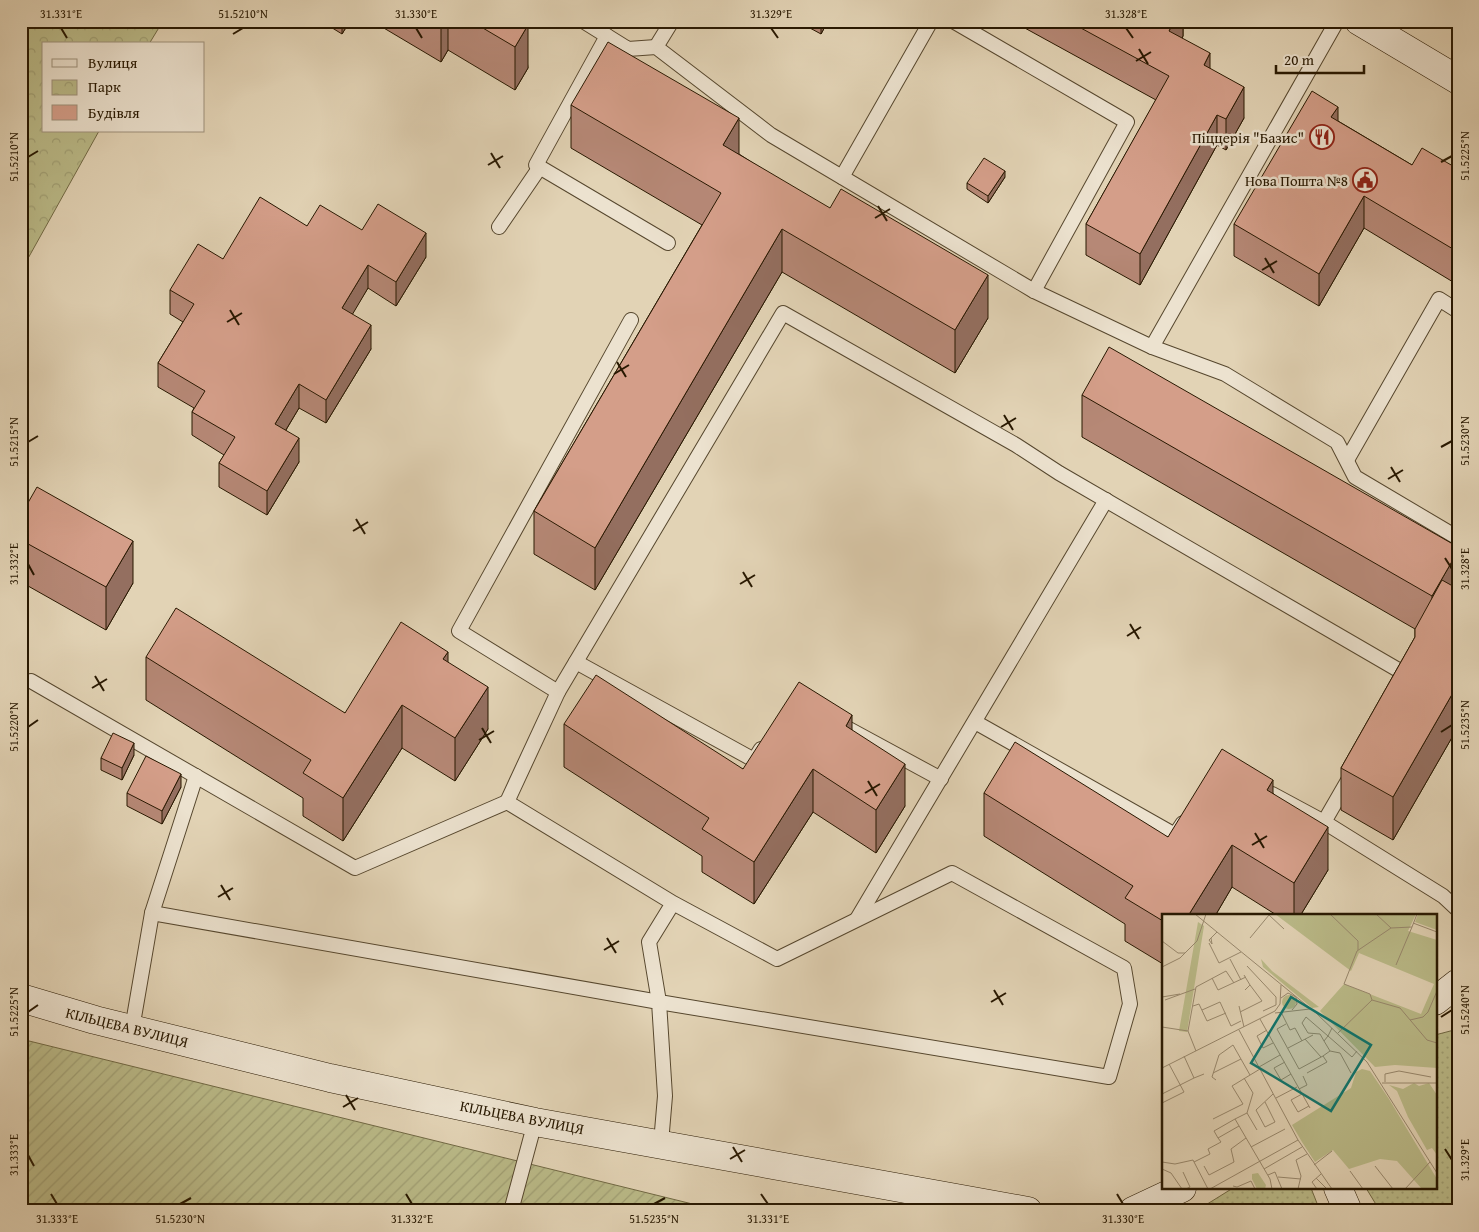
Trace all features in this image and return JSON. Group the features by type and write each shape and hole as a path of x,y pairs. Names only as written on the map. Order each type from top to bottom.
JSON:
{"main road":[{"path":"1359,21 1458,80"},
{"path":"1436,1000 1458,983"},
{"name":"КІЛЬЦЕВА ВУЛИЦЯ","path":"21,998 132,1029 330,1078 535,1122 661,1143 1028,1211"},
{"path":"1436,1011 1458,1005"},
{"path":"1133,1211 1178,1190"},
{"path":"1339,1190 1348,1211"}],"lane":[{"path":"584,21 628,49 656,47 771,135 1034,291 1152,347 1225,374 1338,442 1356,477 1458,538"},
{"path":"656,47 672,21"},
{"path":"842,177 932,21"},
{"path":"953,21 1126,122 1034,291"},
{"path":"1152,347 1337,21"},
{"path":"608,36 536,164 668,243"},
{"path":"499,227 540,167"},
{"path":"1347,460 1439,299 1458,311"},
{"path":"31,681 355,868 506,802 558,692 784,313 1016,445 1106,500 1407,675 1397,692"},
{"path":"558,692 459,631 631,320"},
{"path":"857,919 1106,500"},
{"path":"576,662 754,760 769,737"},
{"path":"837,722 941,779"},
{"path":"975,722 1174,835 1191,813"},
{"path":"1324,822 1358,761"},
{"path":"132,1029 152,912 196,776"},
{"path":"1257,786 1324,822 1442,896 1458,910"},
{"path":"152,912 659,1002 1109,1078 1130,1004 1124,968 952,873 777,958 673,903 506,802"},
{"path":"661,1143 665,1096 659,1002 649,942 673,903"},
{"path":"511,1211 535,1122"}],"green space":[{"path":"21,21 163,21 150,42 42,42 42,132 98,132 21,271"},
{"path":"1458,1029 1458,1211 1380,1211 1367,1190 1436,1190 1436,1035"},
{"path":"21,1039 721,1211 21,1211"},
{"path":"1230,1190 1312,1190 1320,1211 1196,1211"}],"building":[{"path":"471,21 522,21 528,25 515,47"},
{"path":"1068,21 1174,21 1169,31 1210,53 1204,65 1244,87 1226,119 1217,115 1140,254 1086,224 1169,76"},
{"path":"608,42 739,118 723,145 830,208 841,189 988,275 955,330 782,229 595,548 534,511 721,193 571,105"},
{"path":"1312,91 1338,107 1331,117 1412,165 1422,148 1458,169 1458,252 1364,196 1319,274 1234,224"},
{"path":"984,158 1005,171 988,196 967,183"},
{"path":"260,197 307,226 320,205 362,230 378,204 426,233 396,282 368,265 342,308 371,325 326,400 299,384 275,424 299,438 267,491 219,463 235,437 192,412 205,391 158,363 194,304 170,290 198,244 223,259"},
{"path":"1109,347 1458,547 1458,551 1432,596 1082,395"},
{"path":"37,487 133,541 106,587 21,540 21,515"},
{"path":"1442,580 1458,589 1458,684 1393,797 1341,768 1415,637 1415,629"},
{"path":"176,608 345,713 401,622 448,652 443,659 488,687 455,738 402,705 343,798 303,773 311,760 146,657"},
{"path":"596,675 743,769 799,682 852,715 846,726 905,764 876,810 813,769 754,862 702,829 709,818 564,724"},
{"path":"113,733 134,743 122,768 101,758"},
{"path":"1015,742 1168,837 1222,749 1273,780 1267,790 1328,827 1294,883 1232,845 1189,914 1162,914 1162,920 1125,898 1133,886 984,793"},
{"path":"146,756 181,774 162,811 127,793"}],"place":[{"name":"Піццерія \"Базис\"","path":"1322,137"},
{"name":"Нова Пошта №8","path":"1365,180"}]}
